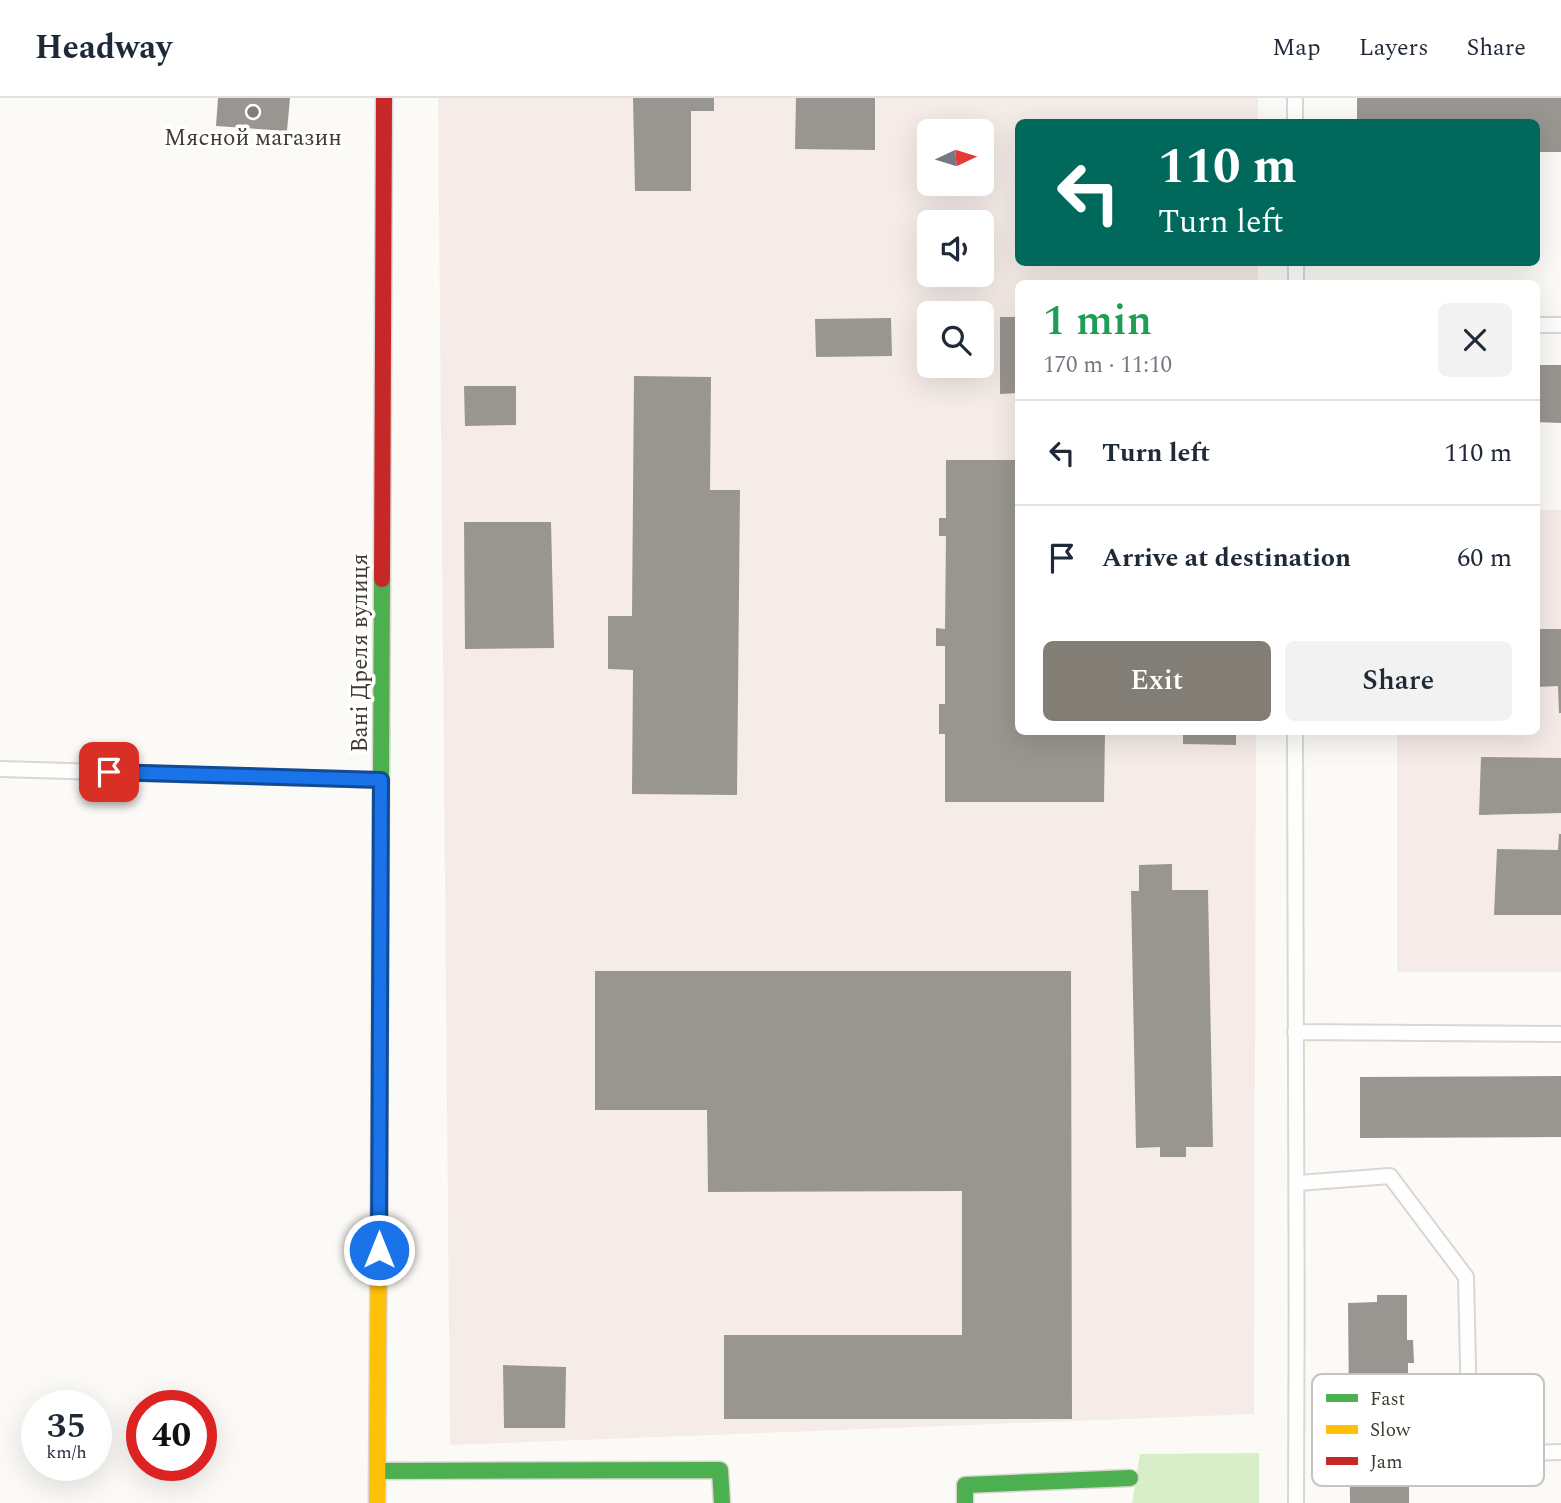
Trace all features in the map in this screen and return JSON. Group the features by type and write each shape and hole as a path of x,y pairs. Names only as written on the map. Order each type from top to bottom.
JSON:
{"street":[{"name":"Вані Дреля вулиця","path":"377,1503 384,98"},
{"path":"378,1471 720,1470 722,1503"},
{"path":"965,1503 965,1485 1130,1478"}],"lane":[{"path":"1295,98 1295,119"},
{"path":"1540,324 1561,325"},
{"path":"1295,735 1298,1183 1296,1503"},
{"path":"0,769 381,780"},
{"path":"1295,1032 1561,1034"},
{"path":"1298,1183 1390,1176 1466,1277 1468,1374"}],"shaded area":[{"path":"438,98 1258,98 1258,119 1015,119 1015,266 1258,266 1258,280 1015,280 1015,735 1256,735 1254,1414 450,1445"},
{"path":"1540,510 1561,510 1561,972 1397,972 1397,735 1540,735"}],"green space":[{"path":"1259,1453 1259,1503 1132,1503 1140,1454"}],"building":[{"name":"Мясной магазин","path":"218,98 290,98 287,131 216,126"},
{"path":"633,98 714,98 714,111 691,111 691,191 635,191"},
{"path":"796,98 875,98 875,150 795,149"},
{"path":"1357,98 1561,98 1561,152 1540,152 1540,119 1357,119"},
{"path":"1000,317 1015,317 1015,393 1000,394"},
{"path":"891,318 892,356 816,357 815,319"},
{"path":"1540,365 1561,365 1561,423 1540,422"},
{"path":"634,376 711,377 710,490 740,490 737,795 632,794 633,670 608,669 608,616 632,616"},
{"path":"464,386 516,386 516,425 465,426"},
{"path":"946,460 1015,460 1015,735 1105,735 1104,802 945,802 945,734 939,734 939,704 945,704 945,646 936,646 936,628 945,629 946,536 939,536 939,518 946,518"},
{"path":"464,522 551,522 554,648 465,649"},
{"path":"1540,629 1561,629 1561,713 1558,686 1540,687"},
{"path":"1183,735 1236,735 1236,745 1183,744"},
{"path":"1481,757 1561,758 1561,813 1479,815"},
{"path":"1559,834 1561,915 1494,915 1497,849 1558,850"},
{"path":"1172,864 1172,890 1208,890 1213,1147 1186,1147 1186,1157 1160,1157 1160,1147 1136,1148 1131,891 1139,891 1139,865"},
{"path":"595,971 1071,971 1072,1419 724,1419 724,1335 962,1335 962,1191 708,1192 707,1110 595,1110"},
{"path":"1561,1076 1561,1137 1360,1138 1360,1077"},
{"path":"1377,1295 1407,1295 1407,1340 1413,1340 1414,1363 1408,1363 1408,1374 1349,1374 1348,1303 1377,1302"},
{"path":"503,1365 566,1367 565,1428 504,1428"},
{"path":"1350,1486 1409,1486 1409,1503 1350,1503"}],"traffic: fast":[{"path":"379,1189 382,579"},
{"path":"378,1471 720,1470 722,1503"},
{"path":"965,1503 965,1485 1130,1478"}],"traffic: slow":[{"path":"377,1503 379,1189"}],"traffic: jam":[{"path":"382,579 384,98"}],"place":[{"name":"Мясной магазин","path":"253,112"}],"route":[{"path":"109,772 381,780 379,1250"}]}
